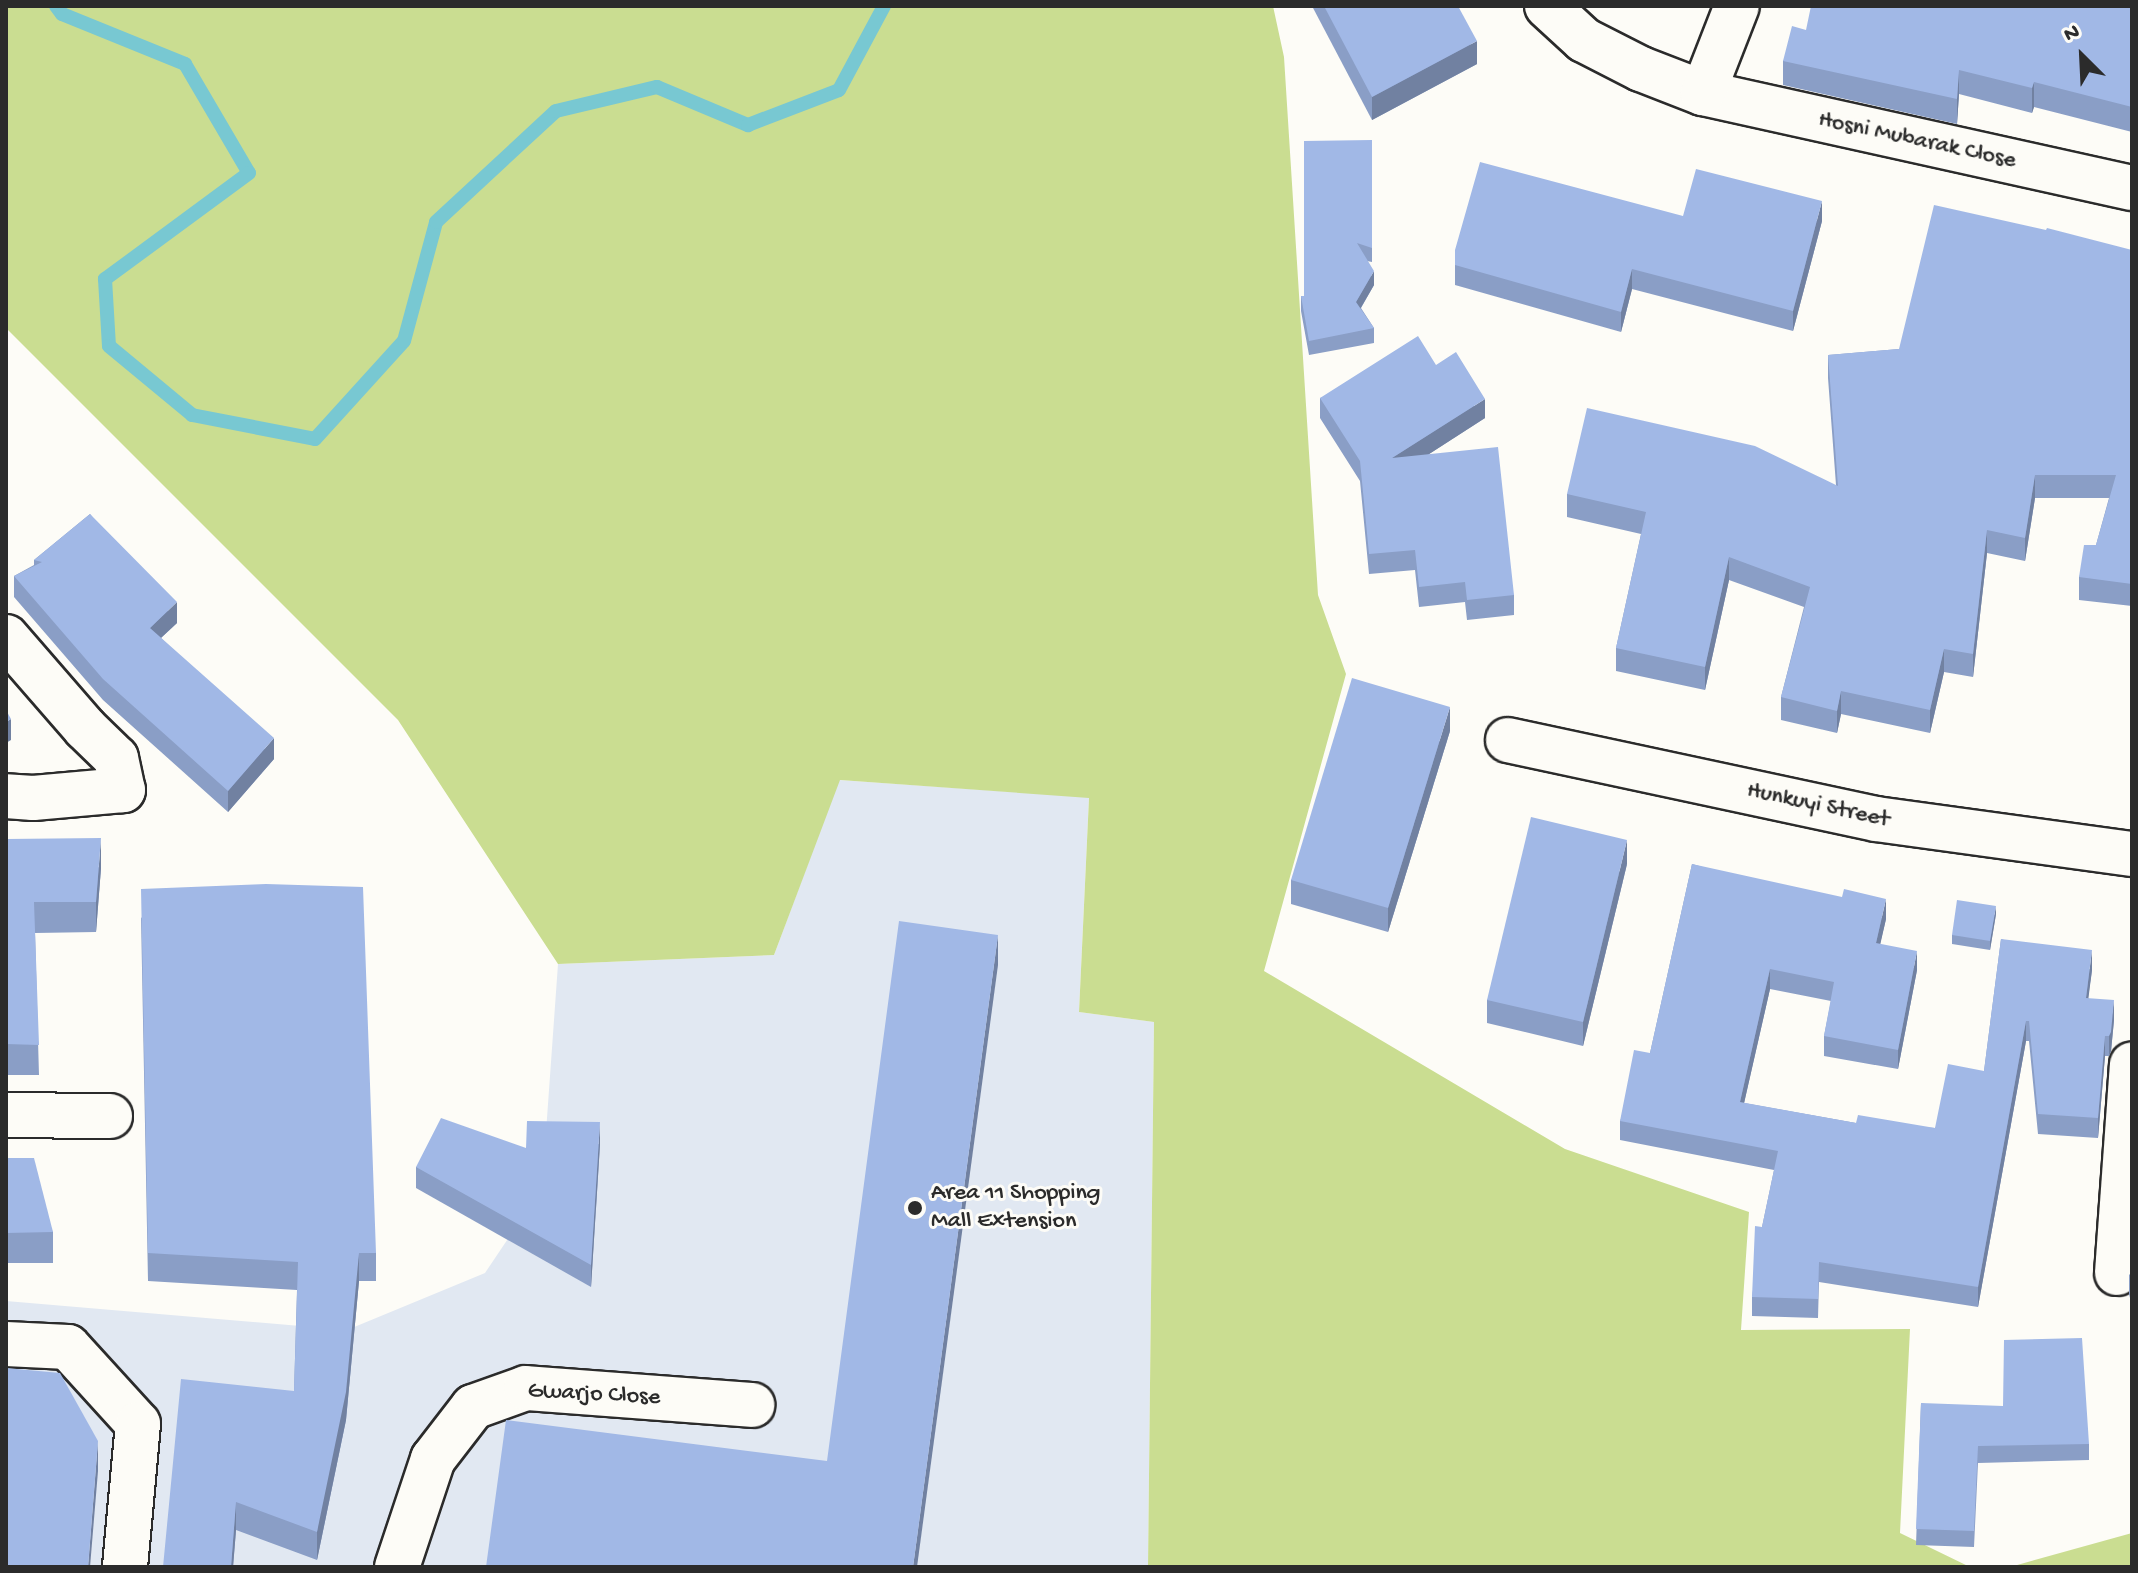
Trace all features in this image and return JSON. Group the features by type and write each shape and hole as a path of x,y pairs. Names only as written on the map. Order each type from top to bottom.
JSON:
{"street":[{"name":"Hosni Mubarak Close","path":"1547,6 1584,40 1641,69 1703,93 2132,188"},
{"path":"1703,93 1737,6"},
{"path":"6,637 85,728 116,758 123,790 33,798 6,796"},
{"name":"Hunkuyi Street","path":"1508,740 1876,819 2132,854"},
{"path":"2117,1273 2132,1065"},
{"path":"6,1115 110,1116"},
{"path":"6,1344 68,1347 138,1424 125,1567"},
{"name":"Gwarjo Close","path":"397,1567 433,1459 473,1407 526,1388 752,1405"}],"shaded area":[{"path":"839,780 1089,797 1079,1012 1154,1022 1148,1567 6,1567 6,1301 347,1330 485,1273 542,1188 558,964 774,955"}],"green space":[{"path":"6,6 1273,6 1284,57 1318,595 1346,674 1264,971 1565,1149 1749,1212 1741,1330 1910,1329 1900,1533 1970,1567 1148,1567 1154,1022 1079,1012 1089,798 840,780 774,955 558,964 398,720 6,328"},
{"path":"2132,1533 2132,1567 2010,1567"}],"building":[{"path":"1324,6 1458,6 1477,41 1372,97"},
{"path":"1811,6 2132,6 2132,107 2034,82 2032,88 1959,70 1957,99 1783,61 1792,26 1806,30"},
{"path":"1372,140 1372,248 1357,243 1374,271 1356,302 1374,328 1309,341 1301,296 1304,296 1304,141"},
{"path":"1480,162 1683,216 1696,169 1822,201 1793,311 1632,269 1621,312 1455,265 1455,250"},
{"path":"1934,205 2047,228 2132,250 2132,584 2079,577 2084,545 2096,545 2116,475 2035,475 2025,538 1987,530 1973,654 1944,649 1930,710 1841,691 1837,711 1781,697 1810,587 1729,557 1705,667 1616,648 1646,512 1567,494 1587,408 1755,446 1838,486 1828,355 1899,349"},
{"path":"1418,336 1436,365 1456,352 1485,399 1392,458 1498,447 1514,595 1467,600 1465,582 1419,587 1415,550 1369,554 1360,461 1320,398"},
{"path":"90,514 177,602 150,628 274,738 228,791 103,679 14,576 42,562 34,560"},
{"path":"1352,678 1450,707 1388,908 1291,880"},
{"path":"1531,817 1627,840 1583,1022 1487,1000"},
{"path":"101,838 96,902 34,902 39,1045 6,1044 6,839"},
{"path":"1692,864 1842,897 1844,889 1886,899 1876,943 1917,951 1898,1050 1824,1036 1834,982 1770,969 1740,1102 1856,1123 1858,1115 1935,1128 1948,1064 1984,1071 2001,939 2092,950 2086,998 2114,1000 2111,1032 2105,1036 2098,1118 2038,1114 2029,1021 2026,1021 1978,1287 1819,1262 1818,1299 1752,1297 1755,1226 1762,1227 1778,1151 1620,1121 1634,1050 1650,1053"},
{"path":"266,884 363,887 376,1253 359,1253 346,1392 317,1532 236,1502 231,1567 163,1567 181,1379 294,1391 298,1262 148,1253 141,889"},
{"path":"1957,900 1996,906 1990,941 1952,935"},
{"name":"Area 11 Shopping Mall Extension","path":"899,921 998,935 913,1567 486,1567 506,1420 827,1461"},
{"path":"441,1118 526,1148 527,1121 600,1122 591,1265 416,1167"},
{"path":"6,1158 34,1158 53,1232 6,1233"},
{"path":"2082,1338 2089,1444 1978,1446 1974,1531 1916,1529 1921,1403 2003,1406 2004,1340"},
{"path":"6,1368 60,1373 98,1441 88,1567 6,1567"}],"waterway":[{"path":"56,6 62,14 185,64 249,173 105,279 109,346 192,415 315,439 404,341 436,222 556,111 657,87 748,125 839,90 884,6"}],"place":[{"name":"Area 11 Shopping Mall Extension","path":"915,1208"}]}
